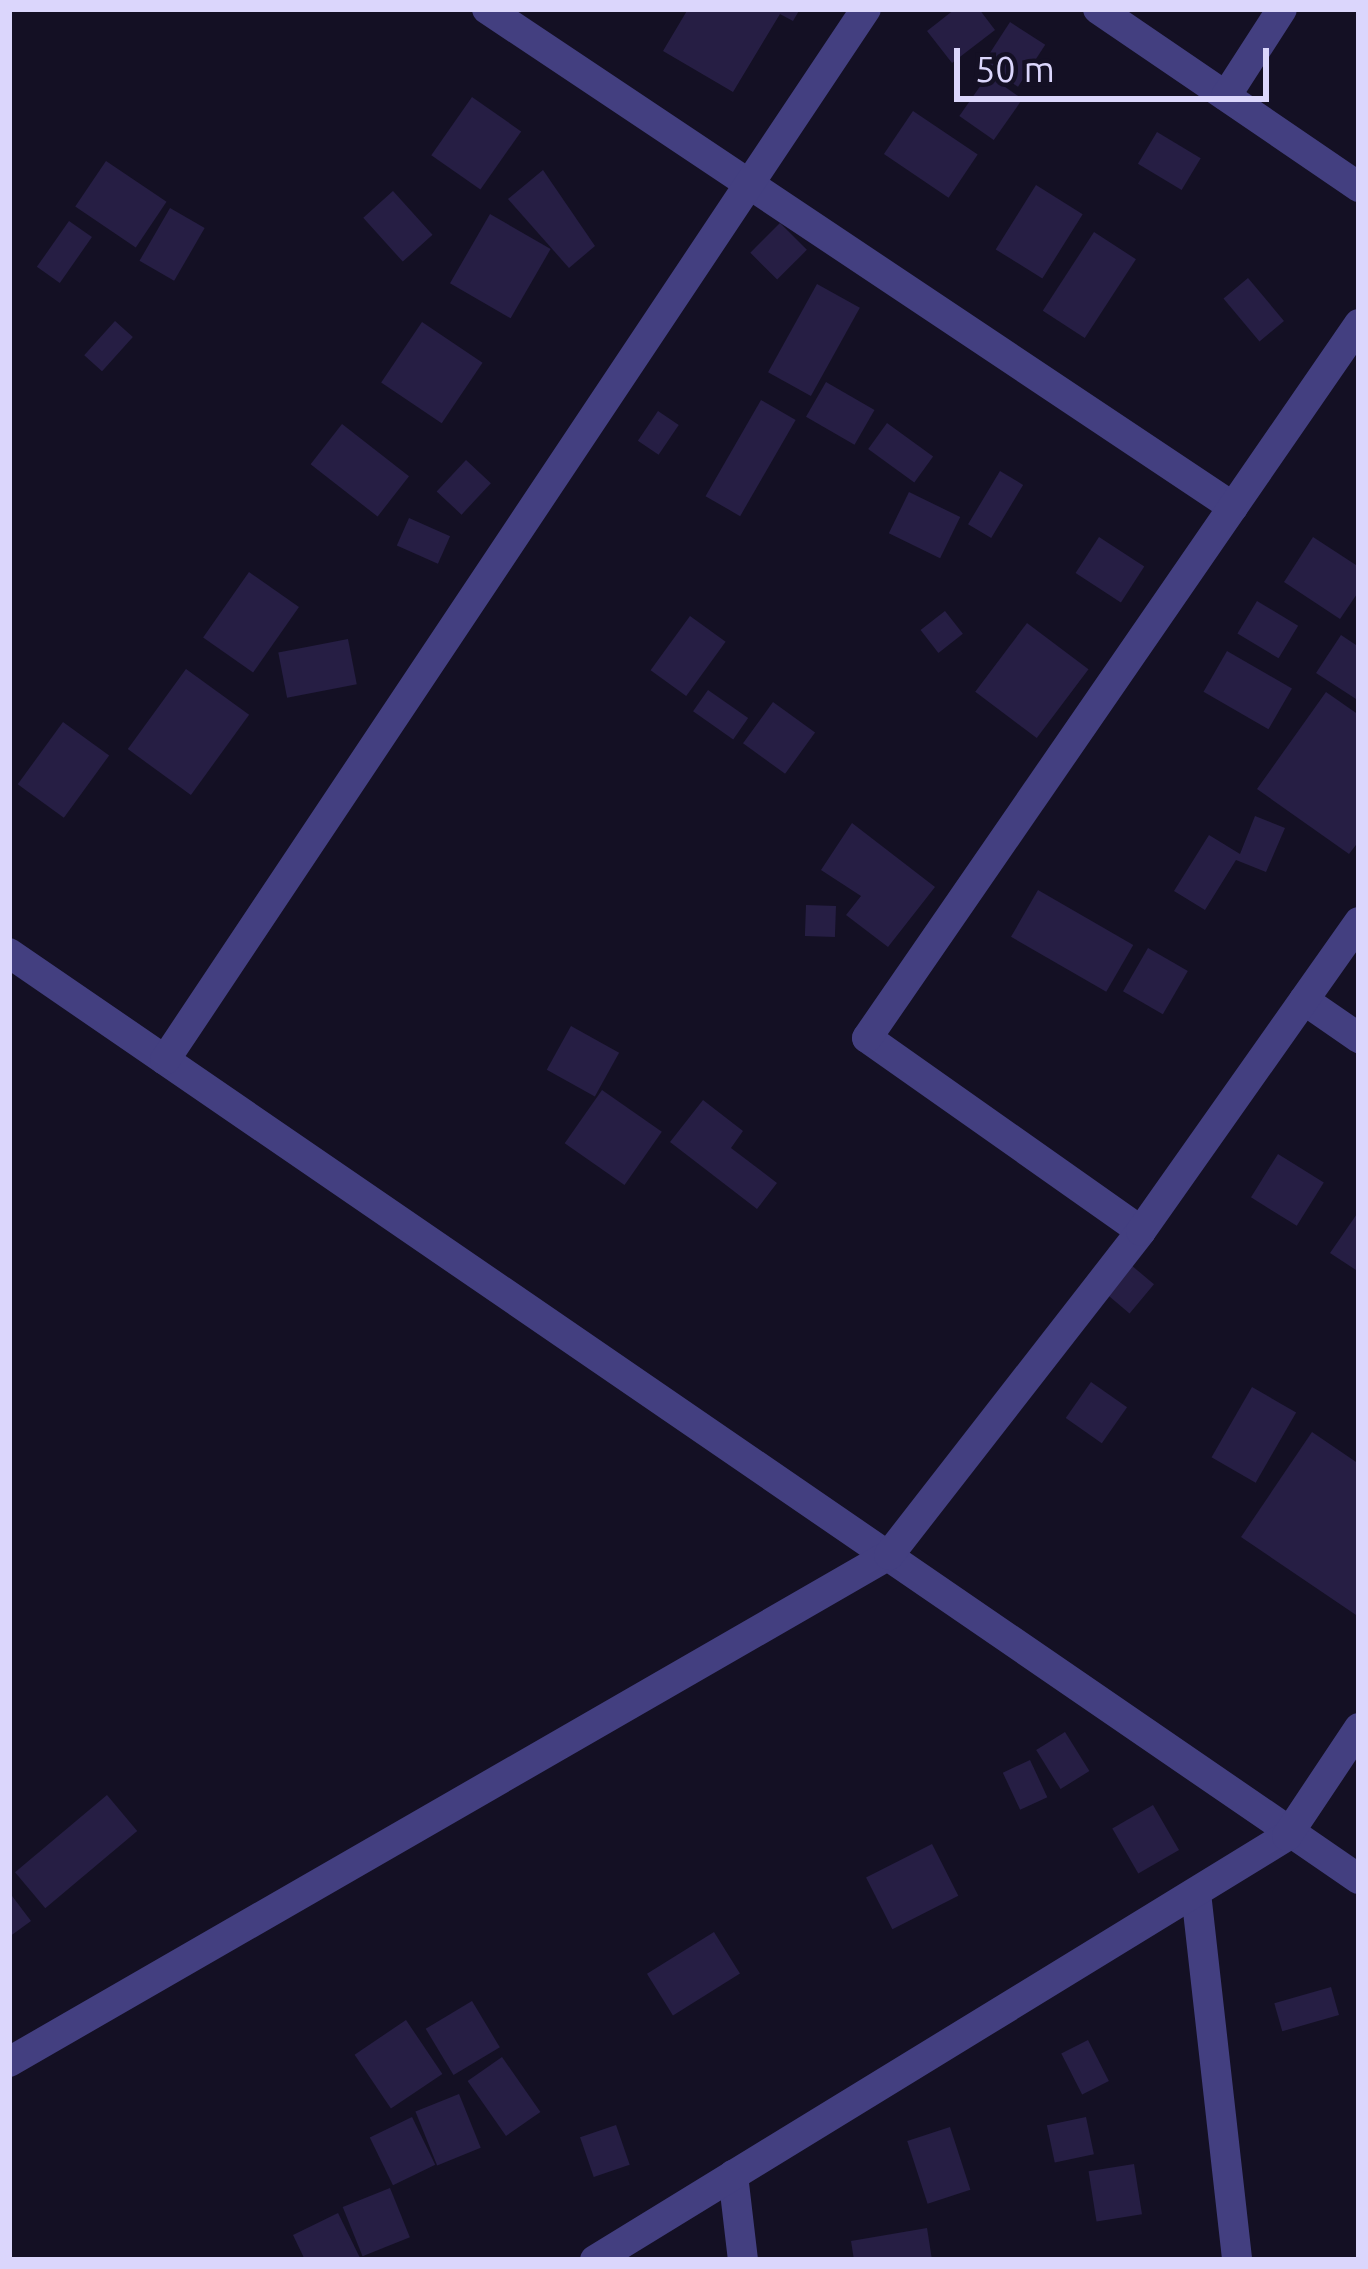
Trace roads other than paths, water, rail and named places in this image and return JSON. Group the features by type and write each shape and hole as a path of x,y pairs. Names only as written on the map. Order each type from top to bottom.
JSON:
{"street":[{"path":"488,9 1233,507"},
{"path":"165,1060 866,9"},
{"path":"1098,9 1359,187"},
{"path":"1226,96 1282,9"},
{"path":"1141,1231 867,1038 1359,325"},
{"path":"9,2062 889,1555 1141,1231 1359,922"},
{"path":"9,953 889,1555 1287,1836 1359,1879"},
{"path":"1304,1000 1359,1038"},
{"path":"595,2260 1287,1836 1359,1728"},
{"path":"1196,1893 1237,2260"},
{"path":"733,2175 743,2260"}]}
